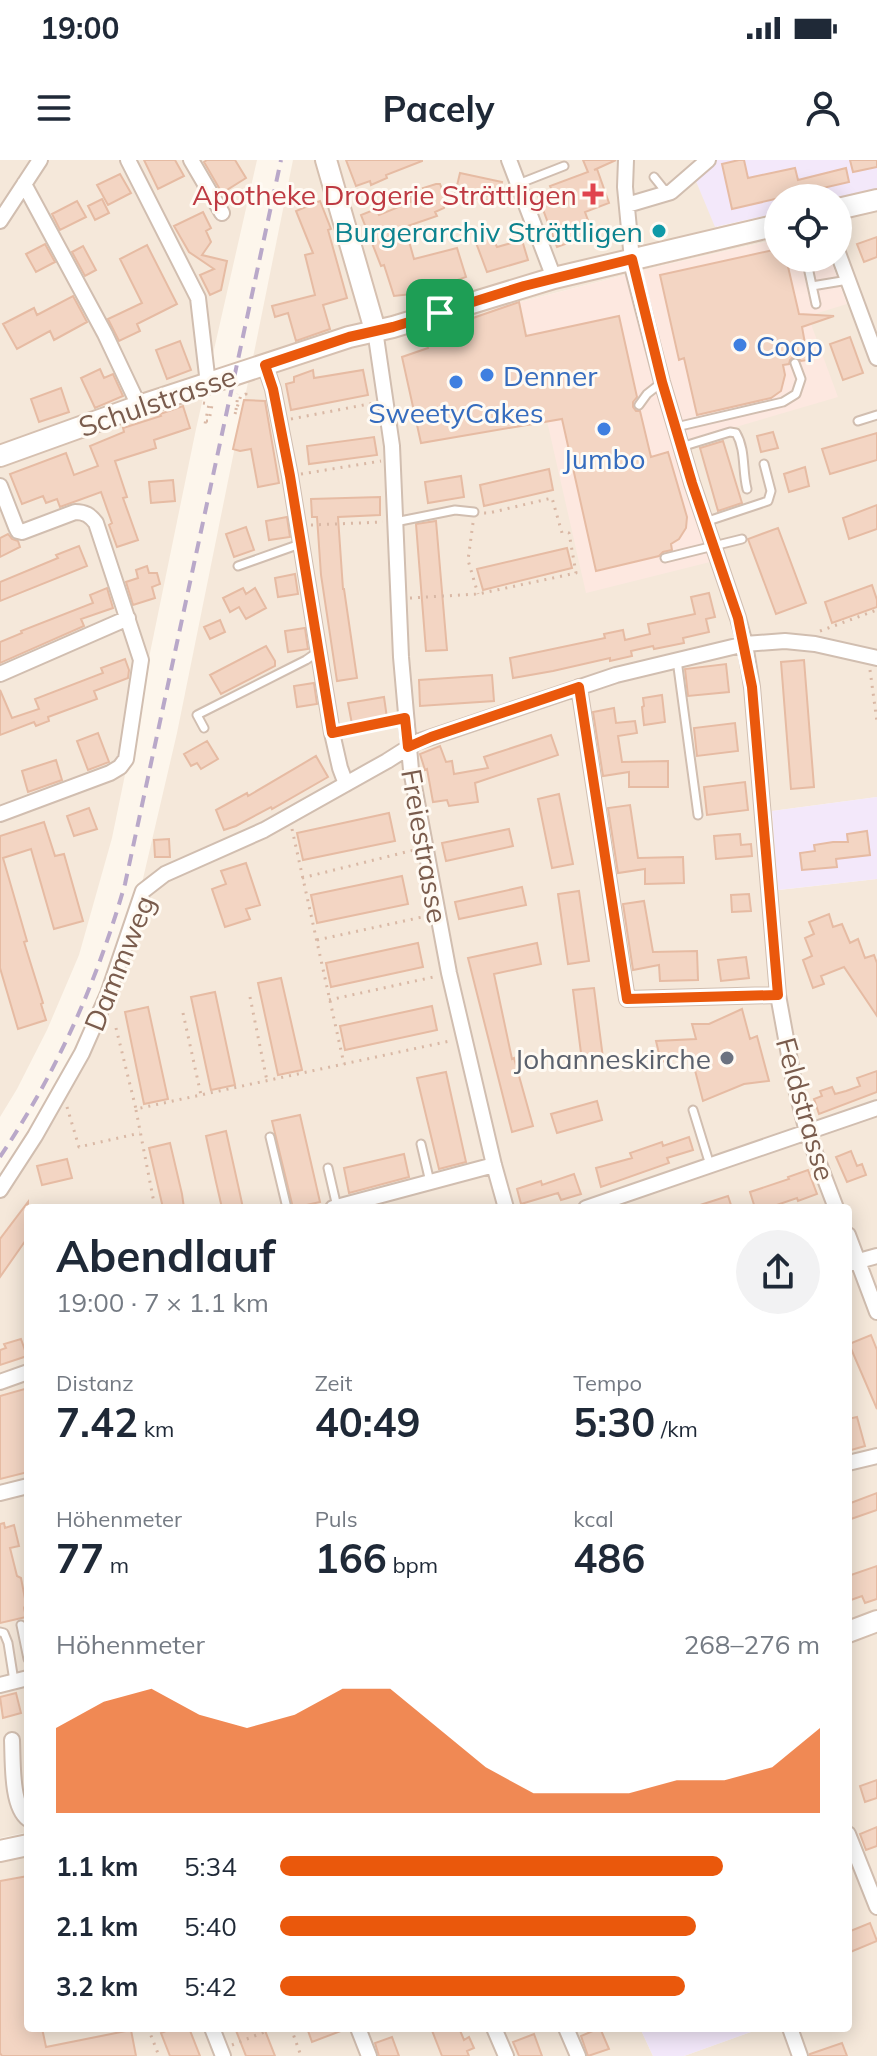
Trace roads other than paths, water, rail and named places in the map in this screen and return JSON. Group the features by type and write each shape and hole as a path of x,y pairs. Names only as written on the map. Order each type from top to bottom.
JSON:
{"street":[{"path":"0,221 40,160"},
{"path":"128,160 198,298 208,384"},
{"path":"191,160 222,213"},
{"path":"326,160 375,330"},
{"path":"509,160 554,278"},
{"name":"Feldstrasse","path":"626,160 632,259 662,382 745,644 752,687 778,995 807,1132 834,1204"},
{"path":"627,205 668,194 708,160"},
{"path":"24,184 105,334 139,406"},
{"path":"852,206 877,200"},
{"name":"Schulstrasse","path":"0,456 139,406 375,330 554,278 764,228"},
{"path":"845,272 877,358"},
{"name":"Freiestrasse","path":"375,330 393,460 408,747 449,973 505,1204"},
{"path":"265,365 280,421 332,733 346,784"},
{"path":"0,486 18,531 75,512 84,512 96,523 141,660 126,759 120,767 0,814"},
{"path":"0,674 128,618"},
{"name":"Dammweg","path":"0,1190 82,1053 108,994 143,891 165,874 234,845 408,747 579,687 745,644 785,641 815,644 872,657"},
{"path":"579,687 627,999 778,995"},
{"path":"598,1204 877,1108"},
{"path":"346,1204 494,1165"},
{"path":"877,1256 853,1263 877,1312"},
{"path":"0,1382 24,1373"},
{"path":"852,1462 877,1456"},
{"path":"0,1493 24,1487"},
{"path":"852,1630 877,1621"},
{"path":"12,1740 16,1798 24,1816"},
{"path":"852,1844 877,1907"},
{"path":"0,1851 24,1846"},
{"path":"214,2032 222,2053"},
{"path":"360,2032 369,2056"},
{"path":"496,2032 506,2056"},
{"path":"568,2032 578,2056"},
{"path":"791,2032 800,2056"}],"lane":[{"path":"518,184 564,166"},
{"path":"654,177 668,194"},
{"path":"809,272 816,304"},
{"path":"812,286 848,280"},
{"path":"676,427 783,402 796,394 801,379 795,363"},
{"path":"639,405 662,382"},
{"path":"858,421 877,415"},
{"path":"681,447 730,432 736,433 744,456 743,474 747,489"},
{"path":"705,522 768,501 771,491 764,464"},
{"path":"395,522 455,510 474,512"},
{"path":"665,558 742,539"},
{"path":"238,566 300,544"},
{"path":"204,728 197,715 319,651"},
{"path":"677,660 698,815"},
{"path":"693,1110 710,1165"},
{"path":"270,1137 286,1204"},
{"path":"421,1144 430,1182"},
{"path":"328,1168 334,1204"},
{"path":"21,1625 24,1640"},
{"path":"0,1632 4,1633 8,1643 14,1681"}],"railway":[{"path":"0,1157 40,1092 73,1025 102,956 125,884 281,160"}],"place":[{"name":"Apotheke Drogerie Strättligen","path":"593,194"},
{"name":"Burgerarchiv Strättligen","path":"659,231"},
{"name":"Coop","path":"740,345"},
{"name":"Denner","path":"487,375"},
{"name":"SweetyCakes","path":"456,382"},
{"name":"Jumbo","path":"604,429"},
{"name":"Johanneskirche","path":"727,1058"}]}
